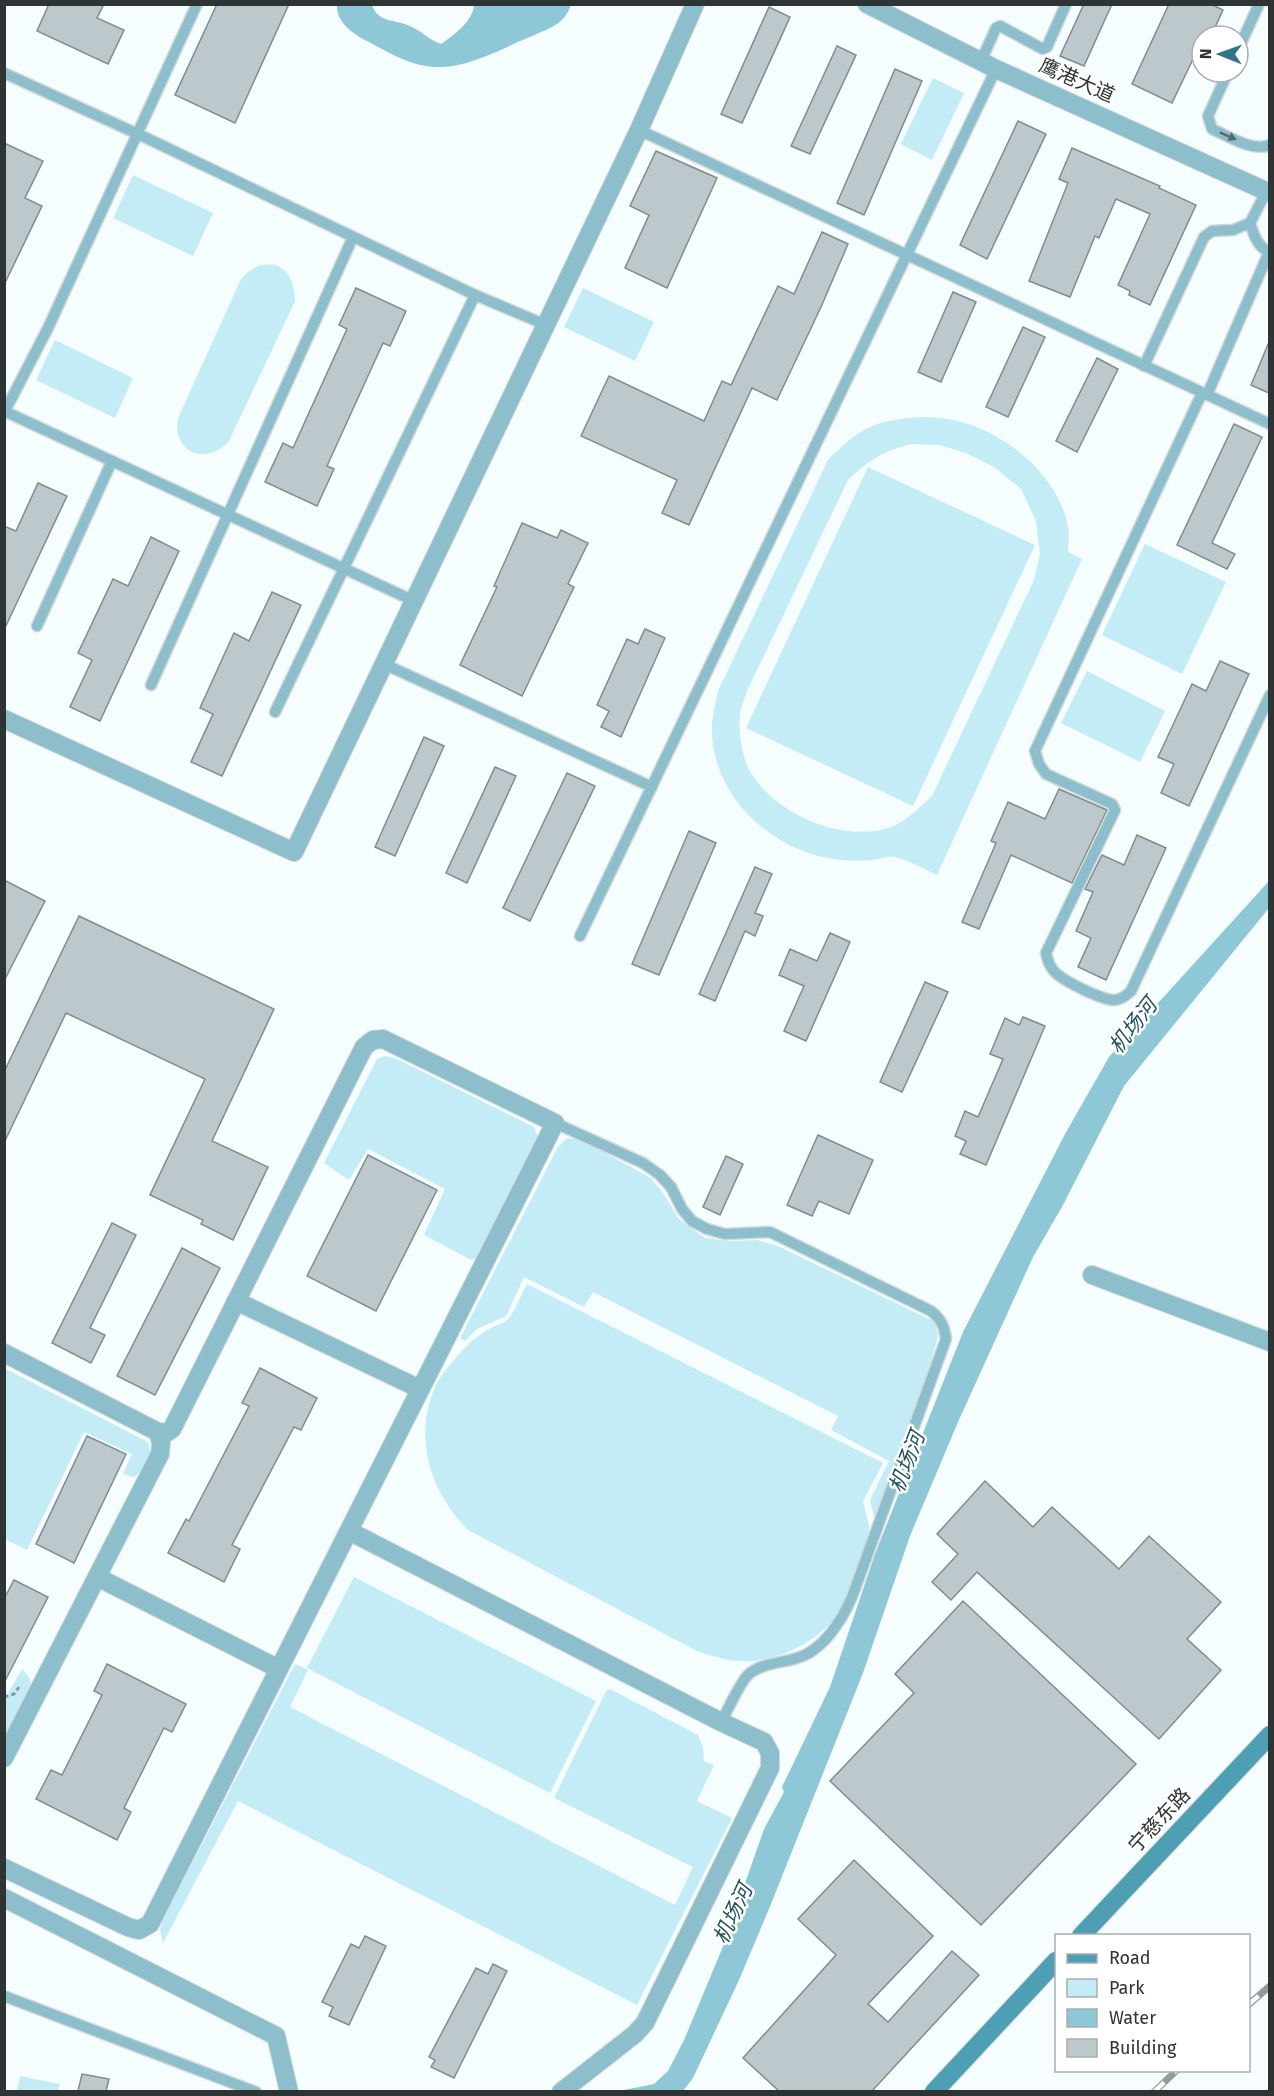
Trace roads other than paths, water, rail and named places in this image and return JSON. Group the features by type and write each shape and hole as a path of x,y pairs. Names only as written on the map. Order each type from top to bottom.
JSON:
{"main road":[{"name":"宁慈东路","path":"1082,1934 1269,1735"},
{"path":"934,2091 1055,1962"}],"street":[{"path":"4,719 294,852 639,130 695,4"},
{"name":"鹰港大道","path":"867,4 989,65 1268,192"},
{"path":"4,1353 158,1432 166,1433 172,1429 364,1047 373,1041 383,1039 555,1124 150,1924 139,1930 128,1927 4,1868"},
{"path":"1092,1275 1269,1342"},
{"path":"236,1301 420,1389"},
{"path":"4,1758 160,1454 161,1443 158,1432"},
{"path":"349,1531 764,1742 770,1753 771,1768 645,2023 635,2034 561,2091"},
{"path":"97,1577 279,1669"},
{"path":"4,1898 276,2036 289,2091"}],"lane":[{"path":"197,4 48,328 5,412 414,601"},
{"path":"580,936 906,255 989,65 996,28 1000,26 1043,49 1047,47 1066,4"},
{"path":"1250,24 1259,4"},
{"path":"4,73 138,134 475,295 546,325"},
{"path":"1223,84 1208,116 1212,129 1251,147 1269,145"},
{"path":"639,130 1269,424"},
{"path":"1144,366 1204,237 1212,231 1233,230 1250,223 1268,192"},
{"path":"1250,223 1256,239 1263,249 1269,252 1205,394 1035,751 1039,764 1046,774 1112,804 1115,810 1046,953 1048,964 1058,975 1104,998 1115,1000 1125,997 1131,991 1269,695"},
{"path":"151,685 352,237"},
{"path":"275,712 475,295"},
{"path":"38,626 112,461"},
{"path":"384,664 652,787"},
{"path":"555,1124 643,1163 671,1187 682,1209 692,1221 707,1229 725,1234 770,1232 931,1311 944,1325 946,1339 844,1615 825,1641 801,1657 758,1668 746,1675 722,1722"},
{"path":"4,1996 256,2091"}],"water":[{"path":"337,5 372,5 375,11 384,18 412,27 441,44 467,22 474,5 571,5 562,20 547,30 471,62 434,67 399,58 356,35 342,22"},
{"path":"1269,881 1269,908 1124,1086 1063,1205 1033,1257 958,1422 910,1536 863,1673 771,1904 739,1980 693,2078 683,2091 619,2091 654,2084 668,2071 684,2040 722,1949 764,1829 784,1792 782,1787 830,1687 875,1554 963,1332 1065,1134 1109,1057"}],"railway":[{"path":"1250,2003 1270,1986"},
{"path":"1154,2092 1175,2072"}],"water label":[{"name":"机场河","path":"1133,1026"},
{"name":"机场河","path":"907,1462"},
{"name":"机场河","path":"733,1914"}]}
